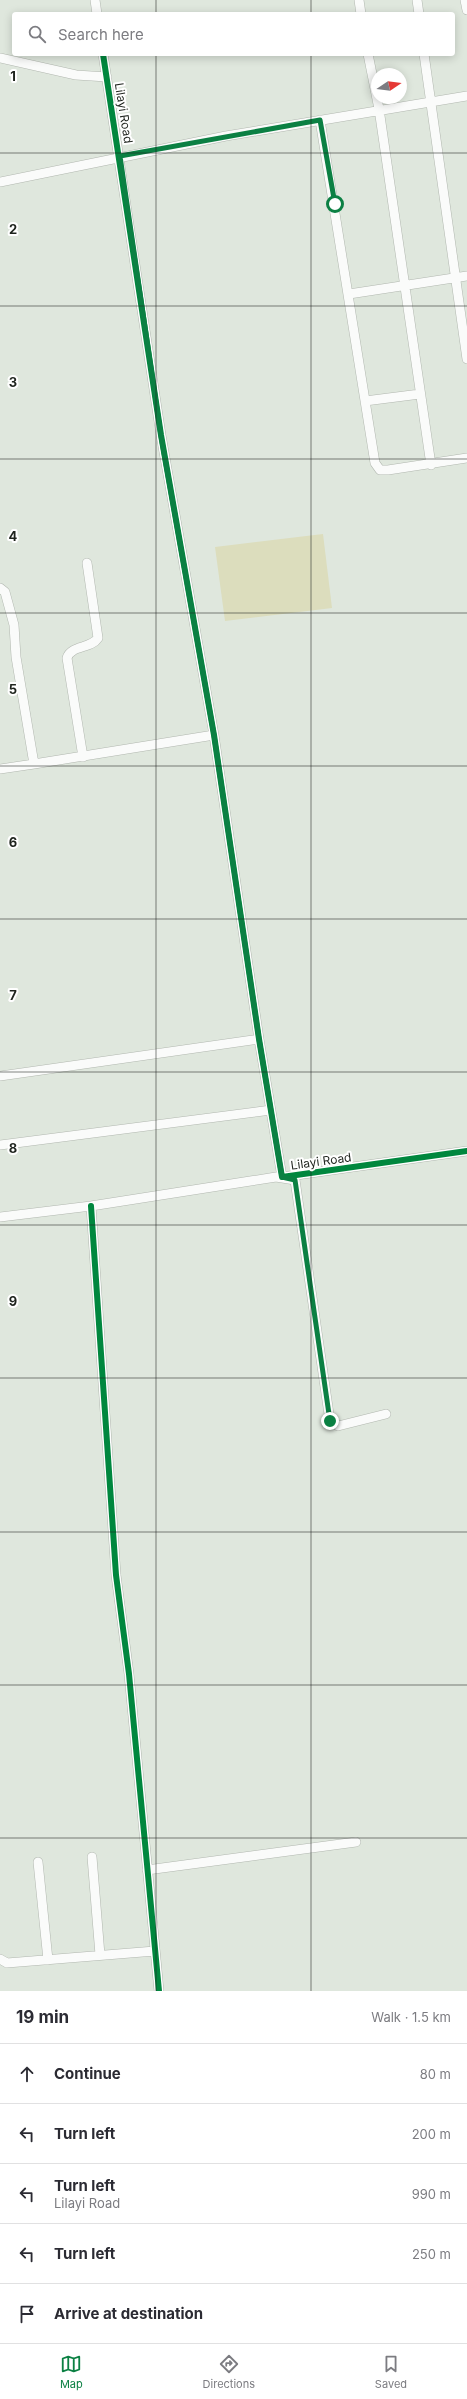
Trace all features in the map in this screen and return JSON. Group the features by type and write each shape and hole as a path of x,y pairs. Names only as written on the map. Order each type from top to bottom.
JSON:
{"street":[{"path":"95,0 97,12"},
{"path":"359,0 361,12"},
{"path":"417,0 419,12"},
{"path":"465,0 467,10"},
{"name":"Lilayi Road","path":"103,56 120,156 161,436 214,735 259,1039 282,1177 467,1151"},
{"path":"368,56 379,109 431,464"},
{"path":"424,56 454,277 467,359"},
{"path":"0,58 76,75 107,77"},
{"path":"0,182 120,156 379,109 467,96"},
{"path":"320,120 375,463 380,470 467,458"},
{"path":"349,294 404,287 454,277 467,276"},
{"path":"365,401 420,394"},
{"path":"83,758 68,658 73,651 91,644 98,638 87,563"},
{"path":"0,588 5,592 14,625 16,657 34,764"},
{"path":"0,769 83,758 214,735"},
{"path":"0,1076 259,1039"},
{"path":"0,1145 271,1110"},
{"path":"0,1218 91,1206 282,1177 295,1180 330,1421 338,1426 386,1414"},
{"path":"91,1206 116,1575 129,1674 159,1991"},
{"path":"147,1870 356,1842"},
{"path":"92,1857 100,1955"},
{"path":"38,1862 48,1960"},
{"path":"0,1959 7,1963 155,1950"}],"green space":[{"path":"323,534 332,608 225,621 215,547"}],"cycle path":[{"path":"103,56 161,435 214,735 259,1039 282,1177 467,1151"},
{"path":"91,1206 116,1575 129,1674 159,1991"}],"route":[{"path":"330,1421 295,1180 282,1177 259,1039 214,735 186,584 149,362 120,156 320,120 335,204"}]}
